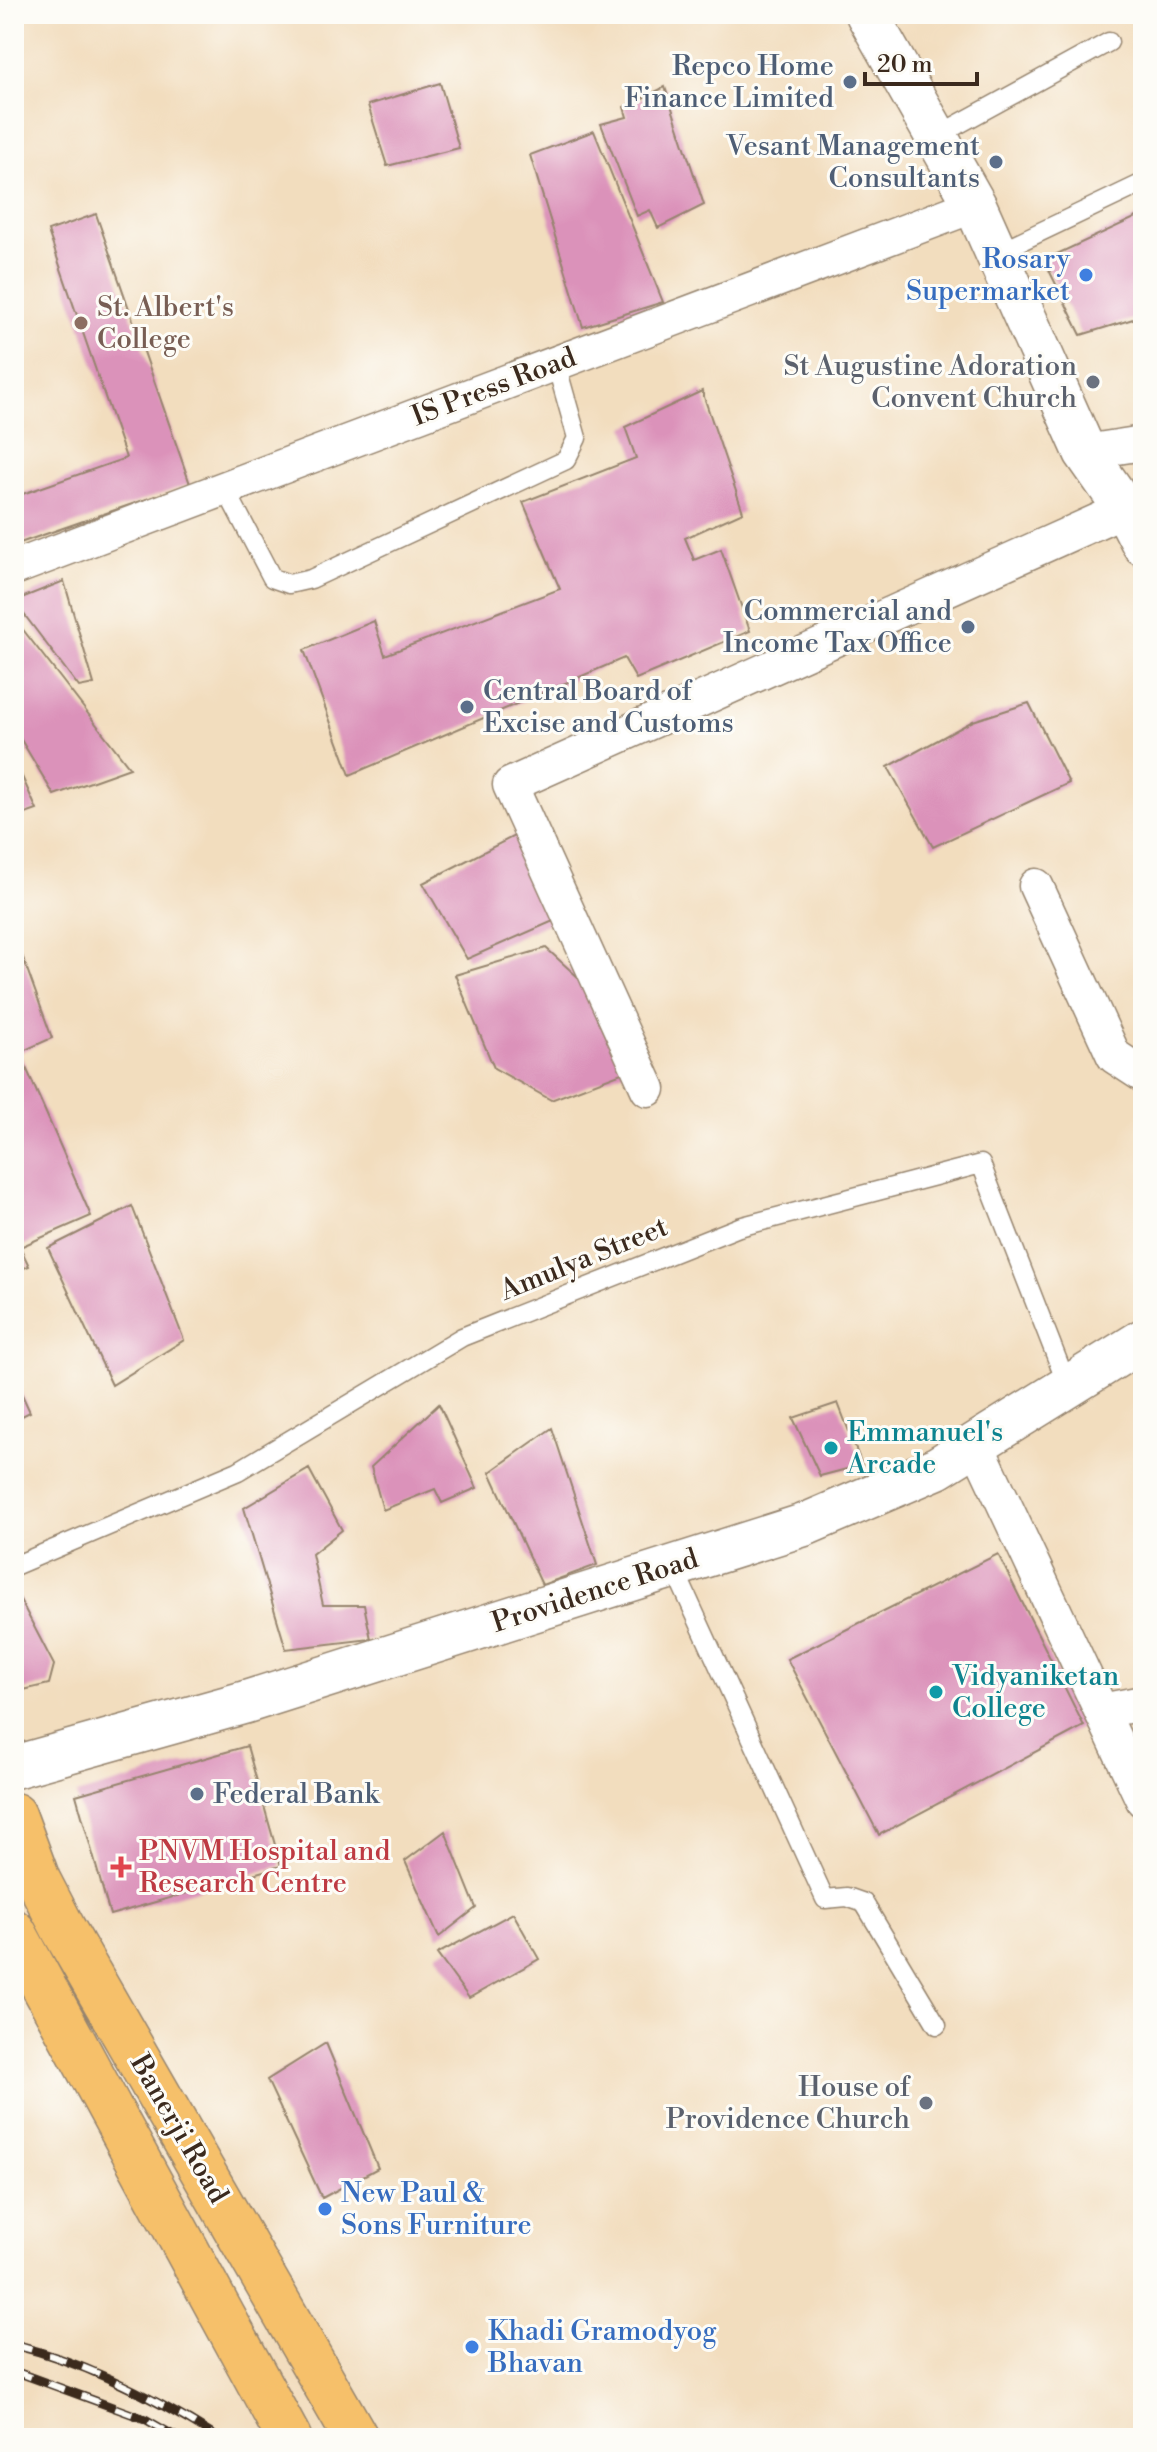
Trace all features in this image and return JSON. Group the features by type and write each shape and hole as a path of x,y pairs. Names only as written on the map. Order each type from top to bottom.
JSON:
{"main road":[{"name":"Banerji Road","path":"14,1815 26,1887 64,1930 356,2438"},
{"path":"18,1949 64,1930"},
{"name":"Banerji Road","path":"18,1949 289,2438"}],"street":[{"path":"648,1089 510,785 1134,527 1085,452 975,205 867,14"},
{"name":"IS Press Road","path":"14,568 975,205"},
{"path":"1085,452 1143,443"},
{"path":"1036,886 1114,1056 1143,1075"},
{"name":"Providence Road","path":"14,1767 246,1702 804,1525 937,1468 1143,1340"},
{"path":"976,1444 1143,1800"},
{"path":"1101,1711 1143,1703"}],"lane":[{"path":"935,137 1109,42"},
{"path":"996,253 1143,183"},
{"path":"225,488 272,578 289,584 311,579 566,460 577,438 556,364"},
{"name":"Amulya Street","path":"14,1566 238,1471 462,1337 739,1227 981,1164 1068,1387"},
{"path":"673,1566 825,1899 847,1897 864,1903 937,2025"}],"building":[{"path":"440,83 459,148 387,166 368,105"},
{"path":"665,87 704,205 658,228 650,210 637,216 601,124 627,117 624,107"},
{"path":"594,131 663,302 583,327 530,155"},
{"path":"96,214 190,484 14,545 14,497 126,458 48,231"},
{"path":"1143,214 1143,316 1081,335 1044,260"},
{"path":"702,391 743,512 685,538 694,560 721,549 750,631 636,679 624,658 350,775 304,650 374,621 385,655 560,589 523,502 636,458 625,427"},
{"path":"64,581 94,684 79,687 14,601"},
{"path":"14,618 130,768 54,795 14,728"},
{"path":"1029,703 1069,783 933,847 888,767 973,721"},
{"path":"14,759 37,810 14,818"},
{"path":"516,835 558,919 467,959 423,883"},
{"path":"14,933 52,1038 14,1055"},
{"path":"546,948 580,979 627,1071 551,1100 494,1068 455,975"},
{"path":"21,1056 91,1216 20,1247 29,1266 14,1272 14,1059"},
{"path":"132,1206 184,1340 112,1385 48,1248"},
{"path":"14,1377 30,1412 14,1420"},
{"name":"Emmanuel's Arcade","path":"838,1403 862,1465 820,1476 793,1418"},
{"path":"439,1404 477,1488 442,1503 435,1489 383,1510 371,1467"},
{"path":"552,1428 597,1565 542,1585 490,1472"},
{"path":"309,1469 342,1530 312,1554 323,1605 364,1605 371,1639 286,1649 244,1508"},
{"name":"Vidyaniketan College","path":"998,1554 1084,1726 879,1835 787,1659"},
{"path":"14,1588 54,1665 49,1684 19,1691 14,1682"},
{"path":"247,1746 281,1866 110,1915 76,1795"},
{"path":"445,1831 476,1908 439,1937 405,1861"},
{"path":"513,1913 539,1959 469,1998 437,1954"},
{"path":"326,2043 378,2168 322,2198 267,2080"}],"railway":[{"path":"14,2345 67,2361 119,2383 218,2438"},
{"path":"14,2371 145,2419 178,2438"}],"place":[{"name":"Repco Home Finance Limited","path":"850,82"},
{"name":"Vesant Management Consultants","path":"996,162"},
{"name":"Rosary Supermarket","path":"1086,275"},
{"name":"St. Albert's College","path":"81,323"},
{"name":"St Augustine Adoration Convent Church","path":"1093,382"},
{"name":"Commercial and Income Tax Office","path":"968,627"},
{"name":"Central Board of Excise and Customs","path":"467,707"},
{"name":"Emmanuel's Arcade","path":"831,1448"},
{"name":"Vidyaniketan College","path":"936,1692"},
{"name":"Federal Bank","path":"197,1794"},
{"name":"PNVM Hospital and Research Centre","path":"121,1867"},
{"name":"House of Providence Church","path":"926,2103"},
{"name":"New Paul & Sons Furniture","path":"325,2209"},
{"name":"Khadi Gramodyog Bhavan","path":"472,2347"}]}
